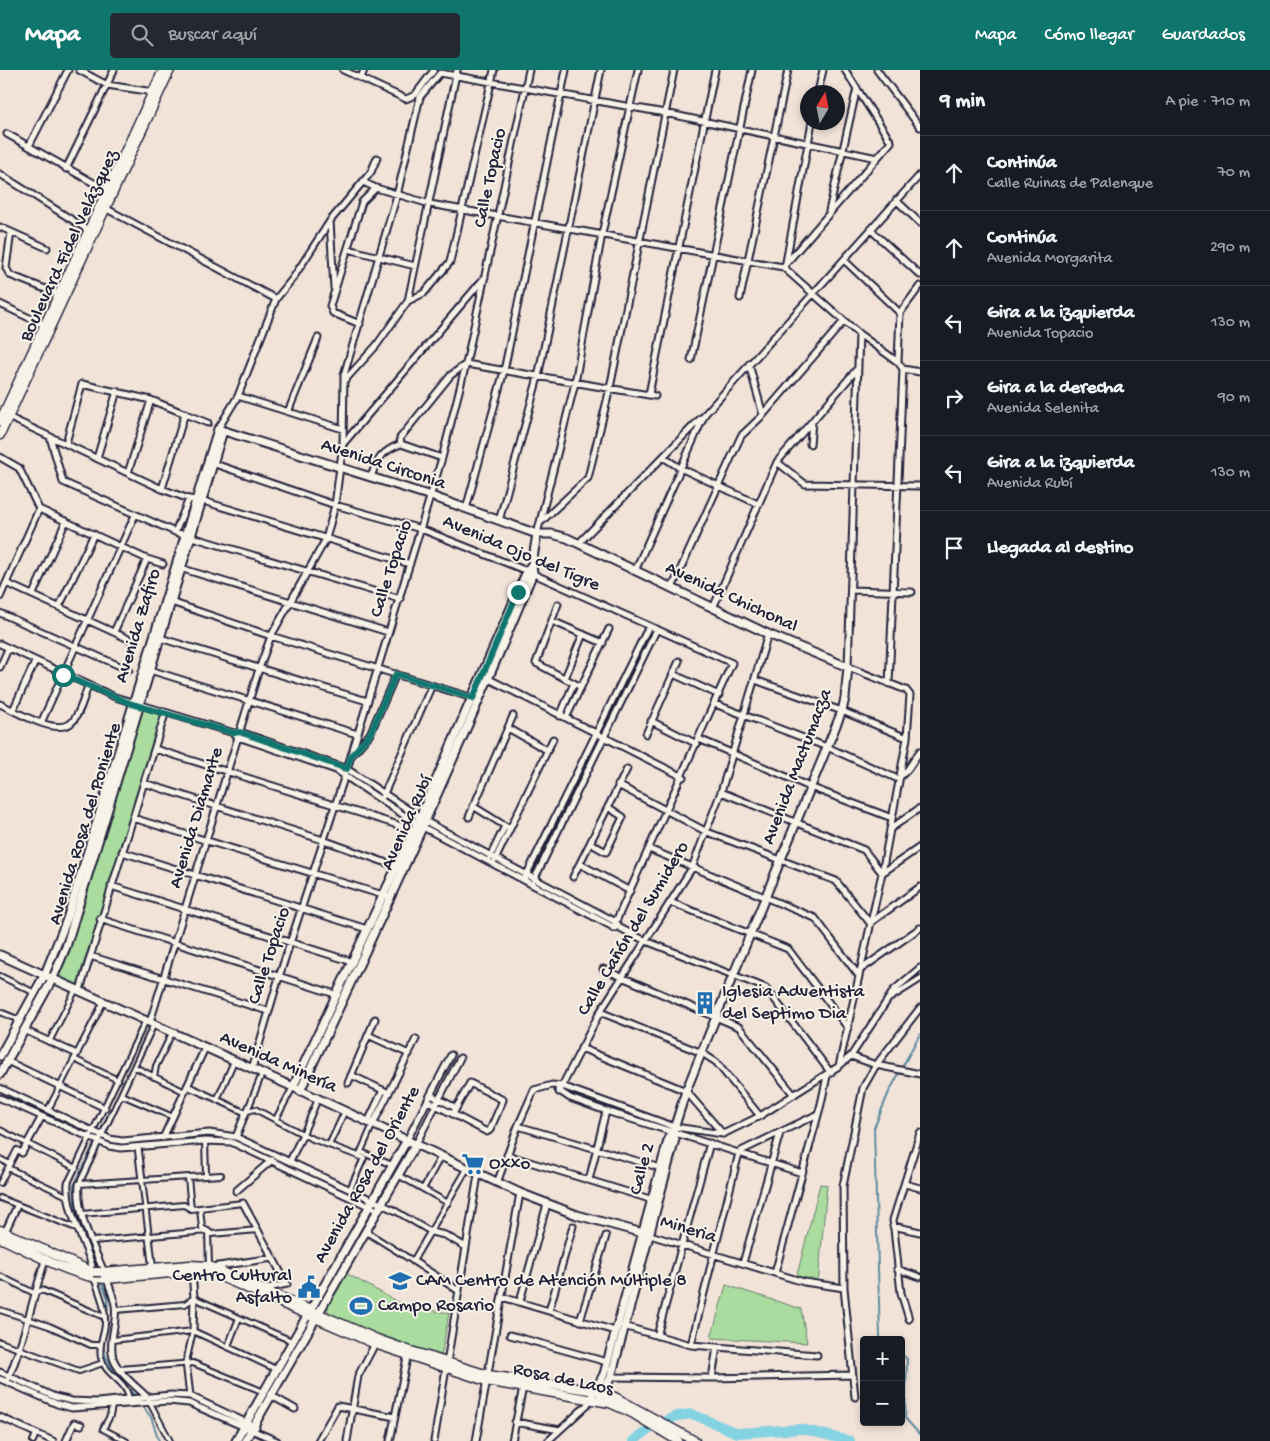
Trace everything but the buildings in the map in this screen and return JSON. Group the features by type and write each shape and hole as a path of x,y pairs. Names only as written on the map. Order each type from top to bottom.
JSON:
{"main road":[{"name":"Boulevard Fidel Velázquez","path":"0,435 4,417 44,325 58,294 66,284 106,190 163,70"},
{"name":"Boulevard Fidel Velázquez","path":"4,417 170,70"},
{"path":"2,1233 46,1258 99,1275 153,1271 212,1273 376,1342 487,1378"},
{"path":"2,1233 99,1275"},
{"path":"153,1271 190,1265 210,1267 262,1289 313,1316"},
{"name":"Rosa de Laos","path":"487,1378 633,1410"},
{"name":"Rosa de Laos","path":"487,1378 600,1392 633,1410"},
{"path":"633,1410 678,1430 695,1441"},
{"path":"633,1410 676,1439"}],"street":[{"path":"28,146 68,70"},
{"path":"79,70 107,85 154,92"},
{"path":"66,169 114,70"},
{"path":"343,70 409,99 436,72 457,73 491,83 664,113 877,158"},
{"path":"361,78 364,70"},
{"path":"408,301 424,293 450,262 464,210 494,70"},
{"name":"Calle Topacio","path":"252,1069 268,1011 346,772 388,632 422,529 442,458 466,364 529,70"},
{"path":"466,509 504,371 566,70"},
{"path":"499,521 538,377 602,70"},
{"name":"Avenida Rubí","path":"300,1091 341,996 421,826 530,572 540,522 576,383 602,234 638,70"},
{"path":"540,522 588,478 610,388 641,241 664,113 674,70"},
{"path":"649,394 677,248 715,70"},
{"path":"691,360 752,70"},
{"path":"740,298 788,70"},
{"path":"820,85 823,70"},
{"path":"784,266 891,141 845,70"},
{"path":"877,70 920,127"},
{"name":"Avenida Diamante","path":"150,1022 228,773 237,734 271,636 326,539 335,505 343,444 344,375 380,257 420,97 436,72"},
{"path":"345,380 376,346 408,301 457,73"},
{"path":"829,212 857,88"},
{"path":"784,266 811,130"},
{"path":"7,134 106,190"},
{"path":"220,430 238,396 276,299 293,278 330,221 371,172 377,158"},
{"path":"0,174 88,230"},
{"path":"579,543 705,414 920,175"},
{"path":"363,182 376,188 430,204 784,266 859,334 898,362 903,370 889,684"},
{"path":"360,324 330,311 362,202 376,188"},
{"path":"896,200 920,223"},
{"path":"105,208 276,299"},
{"path":"330,221 334,293"},
{"path":"0,227 48,248"},
{"path":"871,230 920,275"},
{"path":"11,232 6,268 10,275 58,294"},
{"path":"348,249 415,266"},
{"path":"844,260 900,313"},
{"path":"343,444 485,277"},
{"path":"898,362 900,313 920,286"},
{"path":"0,304 44,325"},
{"path":"672,588 741,436 763,415 844,321"},
{"name":"Avenida Mactumacza","path":"674,1130 686,1091 846,698 852,590 859,334"},
{"path":"288,412 318,338"},
{"path":"401,444 400,438 451,375 466,364 655,396"},
{"path":"749,364 763,415"},
{"path":"713,608 777,462 858,368"},
{"path":"903,370 920,372"},
{"path":"66,443 82,384 151,400 208,423"},
{"path":"97,458 116,391"},
{"path":"238,396 343,429"},
{"path":"128,473 151,400"},
{"path":"162,489 185,413"},
{"path":"635,571 705,414"},
{"path":"4,417 66,443 162,489 410,564"},
{"path":"810,444 812,421"},
{"name":"Avenida Circonia","path":"220,430 431,496 538,534"},
{"name":"Avenida Zafiro","path":"45,974 97,834 188,535 196,500 220,430"},
{"path":"50,437 62,482 175,532 400,599"},
{"path":"371,477 379,457 388,449 401,444 442,458"},
{"path":"0,457 19,468 39,509 147,559 163,564"},
{"path":"663,457 680,468 758,504"},
{"path":"777,462 805,484 898,484 920,486"},
{"name":"Avenida Ojo del Tigre","path":"210,463 335,505 422,529 530,572 732,663 719,695"},
{"path":"175,532 196,500"},
{"path":"0,597 39,509"},
{"path":"41,723 86,619 135,515"},
{"path":"33,594 66,521"},
{"path":"59,607 94,534"},
{"name":"Avenida Chichonal","path":"538,534 552,534 579,543 768,634 906,690 910,695 907,738"},
{"path":"114,632 147,559"},
{"path":"178,567 388,632"},
{"name":"Avenida Rosa del Poniente","path":"136,705 150,670 171,602 178,567"},
{"path":"6,583 134,641"},
{"path":"852,590 912,592"},
{"path":"171,602 271,636 473,698"},
{"path":"558,604 536,663 581,687"},
{"path":"0,613 129,670"},
{"path":"552,621 602,642"},
{"path":"524,880 649,626"},
{"path":"563,717 581,687 609,629"},
{"path":"531,884 657,629"},
{"path":"565,678 583,634"},
{"name":"Calle Cañón del Sumidero","path":"559,1092 600,1012 692,868 721,792 768,634"},
{"path":"160,638 367,701"},
{"path":"0,644 63,675 136,705 237,734 346,772 384,794 421,826"},
{"path":"0,667 8,648"},
{"path":"646,734 679,660"},
{"path":"12,710 35,662"},
{"path":"150,670 357,734"},
{"path":"351,756 370,734 396,674"},
{"path":"613,928 719,695 673,674"},
{"path":"486,678 682,777"},
{"name":"Avenida Rubí","path":"452,756 473,698 486,678"},
{"path":"755,680 842,711 907,738 882,873 839,1066"},
{"path":"563,717 574,683"},
{"path":"381,801 432,685"},
{"path":"0,704 41,723 53,727 63,727 73,721 88,686"},
{"path":"715,704 826,747 898,779"},
{"path":"50,1042 78,990 90,956 165,714"},
{"path":"468,817 513,716"},
{"path":"651,721 810,788 892,818"},
{"path":"508,728 547,750"},
{"path":"490,863 553,739"},
{"path":"155,749 334,806 421,826 493,856 616,922 620,928"},
{"path":"898,779 908,769 920,751"},
{"path":"573,877 627,769"},
{"path":"346,772 381,801 421,826 613,928 620,928 646,941 766,988 829,1074"},
{"path":"144,784 323,840 398,867"},
{"path":"618,786 707,832 836,881 870,923"},
{"path":"721,792 864,850 882,873"},
{"path":"561,805 569,808"},
{"path":"473,806 508,827"},
{"path":"590,843 606,852 623,817 608,807"},
{"path":"890,829 920,808"},
{"path":"133,818 388,896"},
{"name":"Avenida Rubí","path":"293,1087 341,996 353,962 368,929 388,896 398,867 421,826"},
{"name":"Avenida Rosa del Poniente","path":"0,1074 53,978 66,947 97,834"},
{"path":"882,873 920,847"},
{"path":"650,849 815,918 859,976"},
{"path":"122,852 195,877 368,929"},
{"path":"580,864 630,891"},
{"path":"111,886 353,962"},
{"path":"870,923 920,887"},
{"path":"670,902 788,949 848,1028"},
{"path":"100,920 341,996"},
{"path":"860,970 920,928"},
{"name":"Avenida Minería","path":"0,955 293,1087 497,1183"},
{"path":"90,956 268,1011"},
{"path":"552,1085 559,1092 606,1111 674,1130 723,1134 760,1116 829,1074 851,1056 894,990 920,968"},
{"path":"603,969 739,1027 794,1095"},
{"path":"0,1056 2,1048 45,974"},
{"path":"0,976 35,992"},
{"path":"890,998 920,979"},
{"path":"48,1110 104,1001"},
{"path":"855,1397 844,1288 843,1186 863,1088 876,1065 920,1008"},
{"path":"0,1012 20,1020"},
{"path":"600,1012 702,1053 716,1062 760,1116"},
{"path":"348,1083 375,1019"},
{"path":"131,1402 128,1391 104,1363 100,1345 106,1323 99,1275 93,1241 82,1214 78,1196 79,1184 95,1141 122,1095 135,1067 150,1022"},
{"path":"150,1022 105,1108 95,1141 68,1183 67,1196 76,1228 116,1310 112,1340 113,1358 146,1401 170,1441"},
{"path":"24,1030 50,1042 118,1080"},
{"path":"154,1077 156,1066 172,1033"},
{"path":"368,1035 409,1054"},
{"path":"370,1123 389,1093 416,1039"},
{"path":"160,1144 205,1048"},
{"path":"581,1048 686,1091 723,1134"},
{"name":"Avenida Rosa del Oriente","path":"269,1394 278,1370 294,1342 313,1316 372,1199 408,1140 451,1055"},
{"path":"851,1056 876,1065 920,1074"},
{"name":"Avenida Rosa del Oriente","path":"236,1441 249,1426 269,1394 313,1316 398,1175 460,1058"},
{"path":"7,1061 105,1108"},
{"path":"217,1100 234,1061"},
{"path":"135,1067 154,1077 203,1093 246,1112 254,1108 302,1134 392,1165"},
{"path":"236,1137 262,1074"},
{"path":"775,1273 829,1074"},
{"path":"351,1075 389,1093"},
{"path":"428,1101 436,1106 489,1132 503,1100 470,1083 453,1114"},
{"path":"497,1183 518,1126 534,1090 552,1085 562,1086 674,1130 770,1164 802,1172"},
{"path":"276,1119 293,1087"},
{"path":"0,1088 98,1135 122,1141 209,1134 236,1137 381,1203 430,1232 445,1235 466,1247"},
{"path":"360,1154 383,1090"},
{"path":"122,1095 173,1118"},
{"path":"431,1095 456,1108"},
{"path":"0,1098 95,1141 121,1148 205,1141 231,1142 377,1210"},
{"path":"290,1162 318,1099"},
{"path":"589,1180 606,1111"},
{"path":"330,1144 345,1112"},
{"path":"739,1152 818,1114"},
{"path":"0,1183 17,1150 22,1153 42,1118"},
{"path":"518,1126 661,1168"},
{"path":"0,1130 76,1168"},
{"name":"Calle 2","path":"647,1234 653,1200 669,1137 674,1130"},
{"name":"Calle 2","path":"607,1375 675,1139 674,1130"},
{"path":"743,1263 780,1133"},
{"path":"909,1319 900,1293 893,1226 894,1215 920,1133"},
{"path":"205,1141 206,1175"},
{"path":"657,1336 710,1143"},
{"path":"138,1147 153,1271"},
{"path":"690,1345 739,1152"},
{"path":"350,1189 364,1158 360,1154"},
{"path":"423,1189 441,1156"},
{"path":"507,1156 653,1200"},
{"path":"0,1159 9,1166 67,1196"},
{"path":"236,1191 272,1160"},
{"path":"413,1261 467,1169"},
{"path":"79,1184 221,1174"},
{"path":"398,1175 448,1203"},
{"path":"434,1441 478,1175"},
{"path":"188,1177 190,1208"},
{"name":"Mineria","path":"497,1183 548,1204 682,1245 818,1285 844,1288"},
{"path":"905,1184 920,1188"},
{"path":"476,1441 520,1194"},
{"path":"0,1198 76,1228"},
{"path":"82,1214 184,1205 190,1208 200,1208 243,1203 287,1284 262,1289"},
{"path":"520,1302 548,1204"},
{"path":"2,1233 17,1206"},
{"path":"200,1208 202,1228 212,1234 258,1230"},
{"path":"549,1311 573,1226"},
{"path":"893,1226 920,1232"},
{"path":"93,1241 208,1231"},
{"path":"208,1231 210,1267 273,1258"},
{"path":"365,1231 459,1291"},
{"path":"580,1321 606,1236"},
{"path":"6,1382 20,1349 26,1319 46,1258"},
{"path":"897,1269 920,1277"},
{"path":"190,1396 186,1362 193,1330 194,1298 192,1271"},
{"path":"0,1276 34,1293 42,1290 104,1315"},
{"path":"502,1297 580,1321 657,1336 690,1345 817,1355"},
{"path":"116,1310 185,1304 194,1298"},
{"path":"194,1298 294,1342"},
{"path":"0,1310 49,1326 90,1345 100,1345"},
{"path":"228,1346 240,1318"},
{"name":"Calle 2","path":"607,1375 607,1362 619,1328"},
{"path":"112,1340 193,1330 278,1370"},
{"path":"510,1334 607,1362"},
{"path":"0,1342 78,1371 104,1363"},
{"path":"347,1441 358,1376 376,1342"},
{"path":"712,1378 717,1347"},
{"path":"390,1441 408,1353"},
{"path":"120,1369 186,1362 269,1394 295,1409"},
{"path":"0,1372 56,1397 72,1401 168,1401 189,1403 249,1426"},
{"path":"548,1441 592,1401 600,1392 607,1375 712,1378 852,1375"},
{"path":"0,1379 57,1404 72,1408 112,1406 131,1402"},
{"path":"512,1441 523,1387"},
{"path":"146,1401 171,1395 190,1396 277,1441"},
{"path":"112,1406 110,1416 103,1429 126,1441"},
{"path":"318,1441 338,1406 395,1417"},
{"path":"0,1417 53,1441"},
{"path":"515,1422 560,1430"},
{"path":"66,1441 74,1423 81,1425"},
{"name":"Avenida Rosa del Oriente","path":"245,1441 249,1426"},
{"path":"33,1441 36,1434"}],"green space":[{"path":"142,708 163,715 77,984 56,978"},
{"path":"820,1184 827,1185 818,1284 796,1279"},
{"path":"344,1272 398,1302 417,1308 449,1313 441,1357 379,1338 327,1315 329,1311 324,1308"},
{"path":"726,1285 801,1309 807,1343 711,1338"}],"waterway":[{"path":"880,1336 874,1128 889,1092 920,1034"},
{"path":"99,1134 147,1035"},
{"path":"96,1140 74,1186 76,1216 97,1269"},
{"path":"101,1281 108,1298 107,1317"},
{"path":"104,1339 105,1355 113,1370 135,1396"},
{"path":"905,1357 907,1359 905,1418 920,1435"},
{"path":"141,1404 151,1417 159,1441"},
{"path":"633,1441 654,1426 677,1416 692,1414 737,1433 802,1429 850,1441"}],"place":[{"name":"Iglesia Adventista del Septimo Dia","path":"705,1003"},
{"name":"Oxxo","path":"473,1164"},
{"name":"CAM Centro de Atención Múltiple 8","path":"400,1281"},
{"name":"Centro Cultural Asfalto","path":"309,1287"},
{"name":"Campo Rosario","path":"361,1306"}],"route":[{"path":"63,675 132,704 234,733 240,732 347,769 351,756 361,747 370,734 396,674 473,698 518,592"}]}
